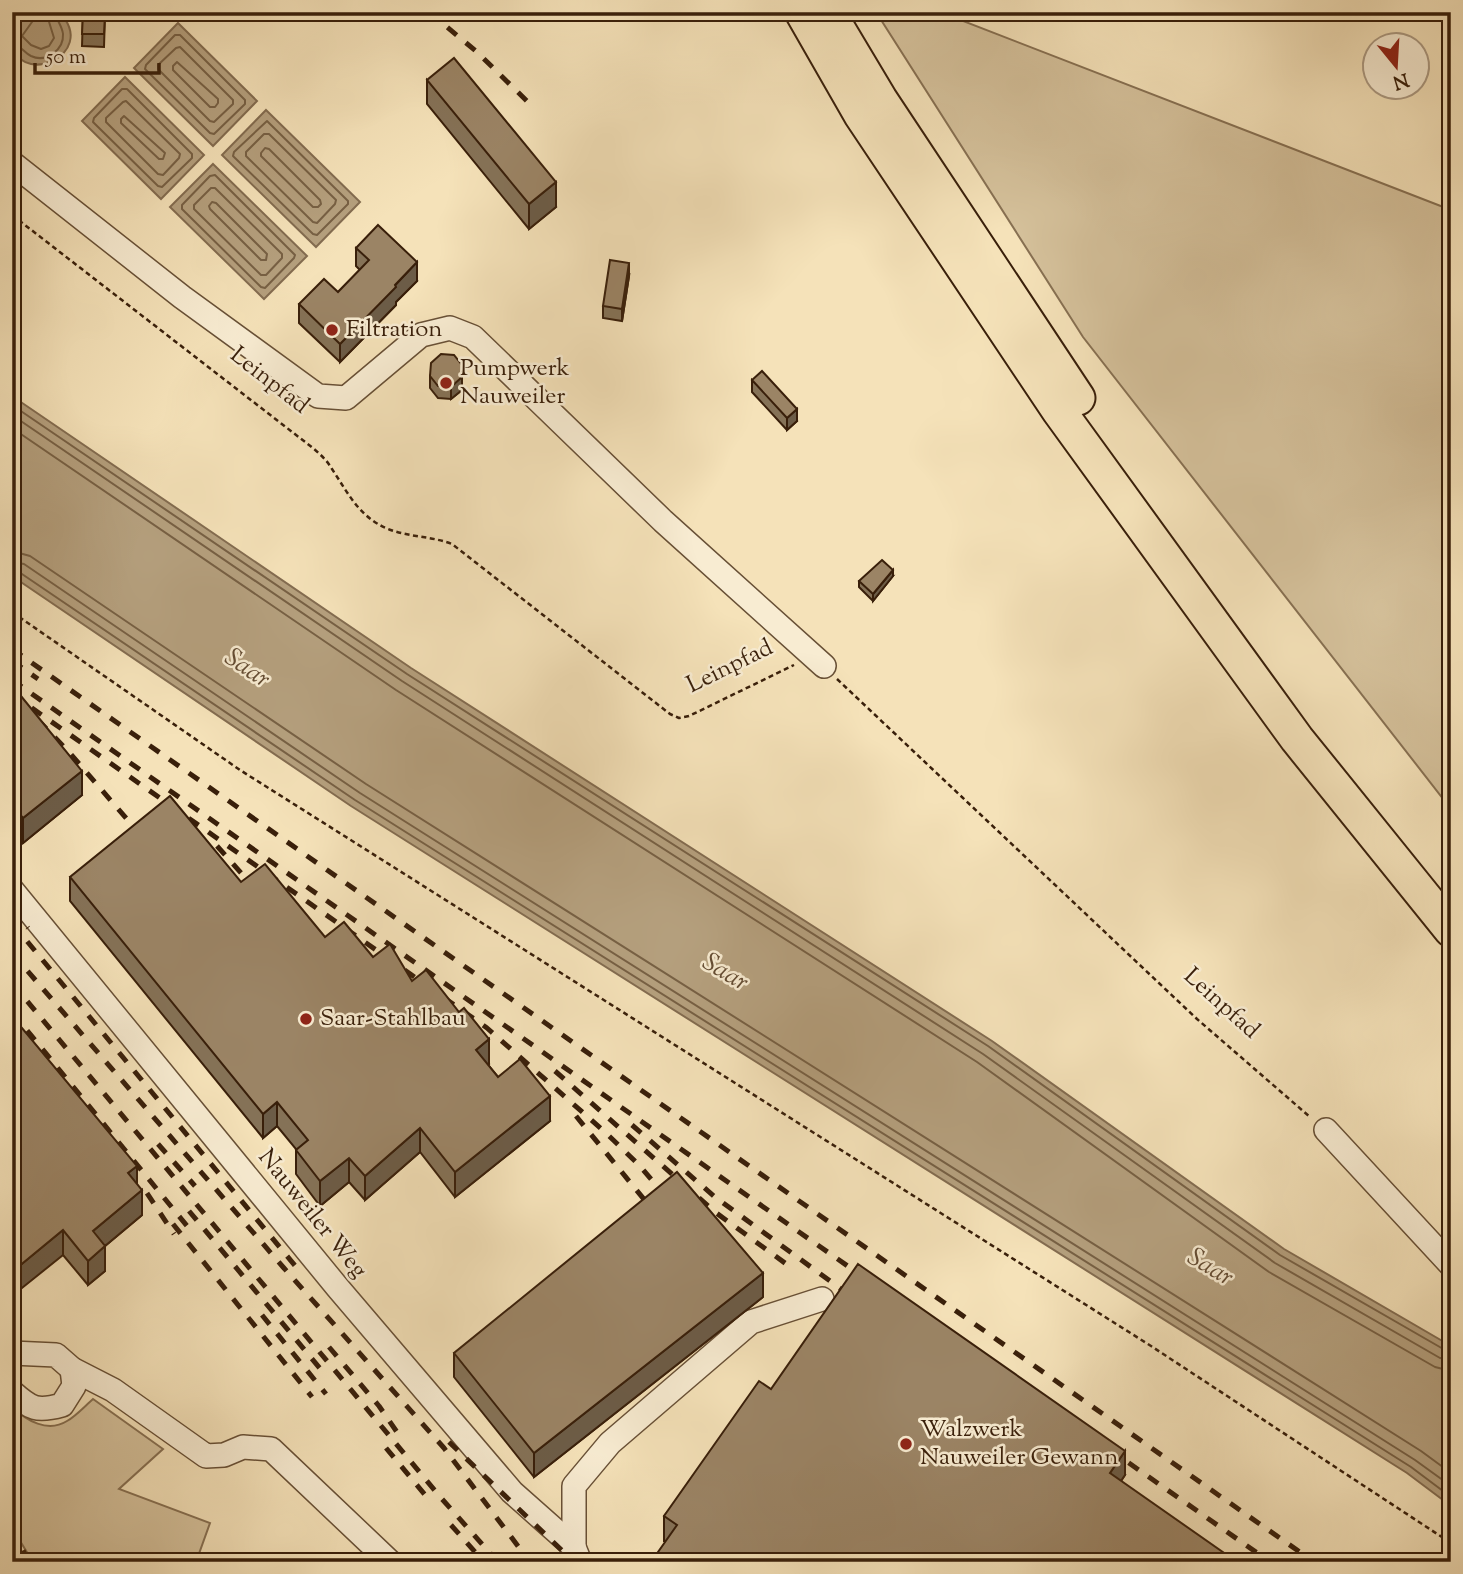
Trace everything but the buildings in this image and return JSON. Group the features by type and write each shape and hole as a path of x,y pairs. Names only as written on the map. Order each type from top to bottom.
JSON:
{"highway":[{"path":"802,12 829,30 1078,399 1206,581 1313,723 1451,894"},
{"path":"829,30 861,116 1066,422 1297,739 1451,930"}],"lane":[{"path":"12,163 182,297 318,396 346,398 421,335 450,328 473,337 663,521 824,666"},
{"name":"Nauweiler Weg","path":"12,890 338,1288 512,1492 577,1555"},
{"path":"1326,1130 1451,1265"},
{"path":"577,1555 574,1486 610,1443 751,1322 822,1299"},
{"path":"12,1353 56,1355 72,1369 113,1390 206,1456 224,1455 243,1447 271,1449 390,1562"},
{"path":"12,1392 26,1404 41,1410 62,1405 74,1386 72,1369"}],"path":[{"name":"Leinpfad","path":"12,215 309,445 331,467 352,502 374,522 395,531 452,544 670,714 679,718 689,716 794,665 824,666 1187,1010 1326,1130"},
{"path":"12,612 240,770 1151,1346 1451,1543"}],"shaded area":[{"path":"876,12 940,12 1451,210 1451,809 1083,337"},
{"path":"93,1399 163,1449 119,1489 210,1523 196,1562 33,1562 17,1536 12,1517 12,1406 31,1421 52,1426 70,1419"}],"water":[{"path":"21,12 59,12 69,28 70,42 63,53 52,61 38,64 25,62 16,53 12,37 15,21"},
{"path":"178,23 257,101 213,146 134,68"},
{"path":"125,77 204,155 161,199 82,121"},
{"path":"266,110 360,202 316,247 222,155"},
{"path":"213,164 307,256 264,299 170,207"},
{"name":"Saar","path":"12,396 411,668 992,1041 1284,1249 1451,1346 1451,1506 1407,1473 351,806 12,576"}],"railway":[{"path":"429,12 477,52 533,107"},
{"path":"12,649 1314,1562"},
{"path":"12,661 38,679"},
{"path":"12,680 869,1281"},
{"path":"12,694 487,1028 606,1133 640,1166 671,1203"},
{"path":"38,720 145,840"},
{"path":"217,846 259,893"},
{"path":"12,909 28,928"},
{"path":"12,923 297,1268"},
{"path":"12,953 283,1267 444,1448 530,1562"},
{"path":"12,983 442,1499 498,1562"},
{"path":"12,1012 192,1232"},
{"path":"555,1071 715,1212 789,1266"},
{"path":"576,1116 647,1203"},
{"path":"632,1125 715,1197 852,1297"},
{"path":"158,1144 195,1186"},
{"path":"147,1193 174,1234"},
{"path":"189,1211 323,1372"},
{"path":"173,1224 312,1397"},
{"path":"262,1315 326,1394"},
{"path":"329,1347 379,1406 399,1435"},
{"path":"449,1442 574,1562"},
{"path":"386,1448 426,1496"},
{"path":"1109,1449 1270,1562"},
{"path":"451,1525 484,1562"},
{"path":"12,1529 29,1562"}],"place":[{"name":"Filtration","path":"332,330"},
{"name":"Pumpwerk Nauweiler","path":"446,383"},
{"name":"Saar-Stahlbau","path":"306,1019"},
{"name":"Walzwerk Nauweiler Gewann","path":"906,1444"}]}
